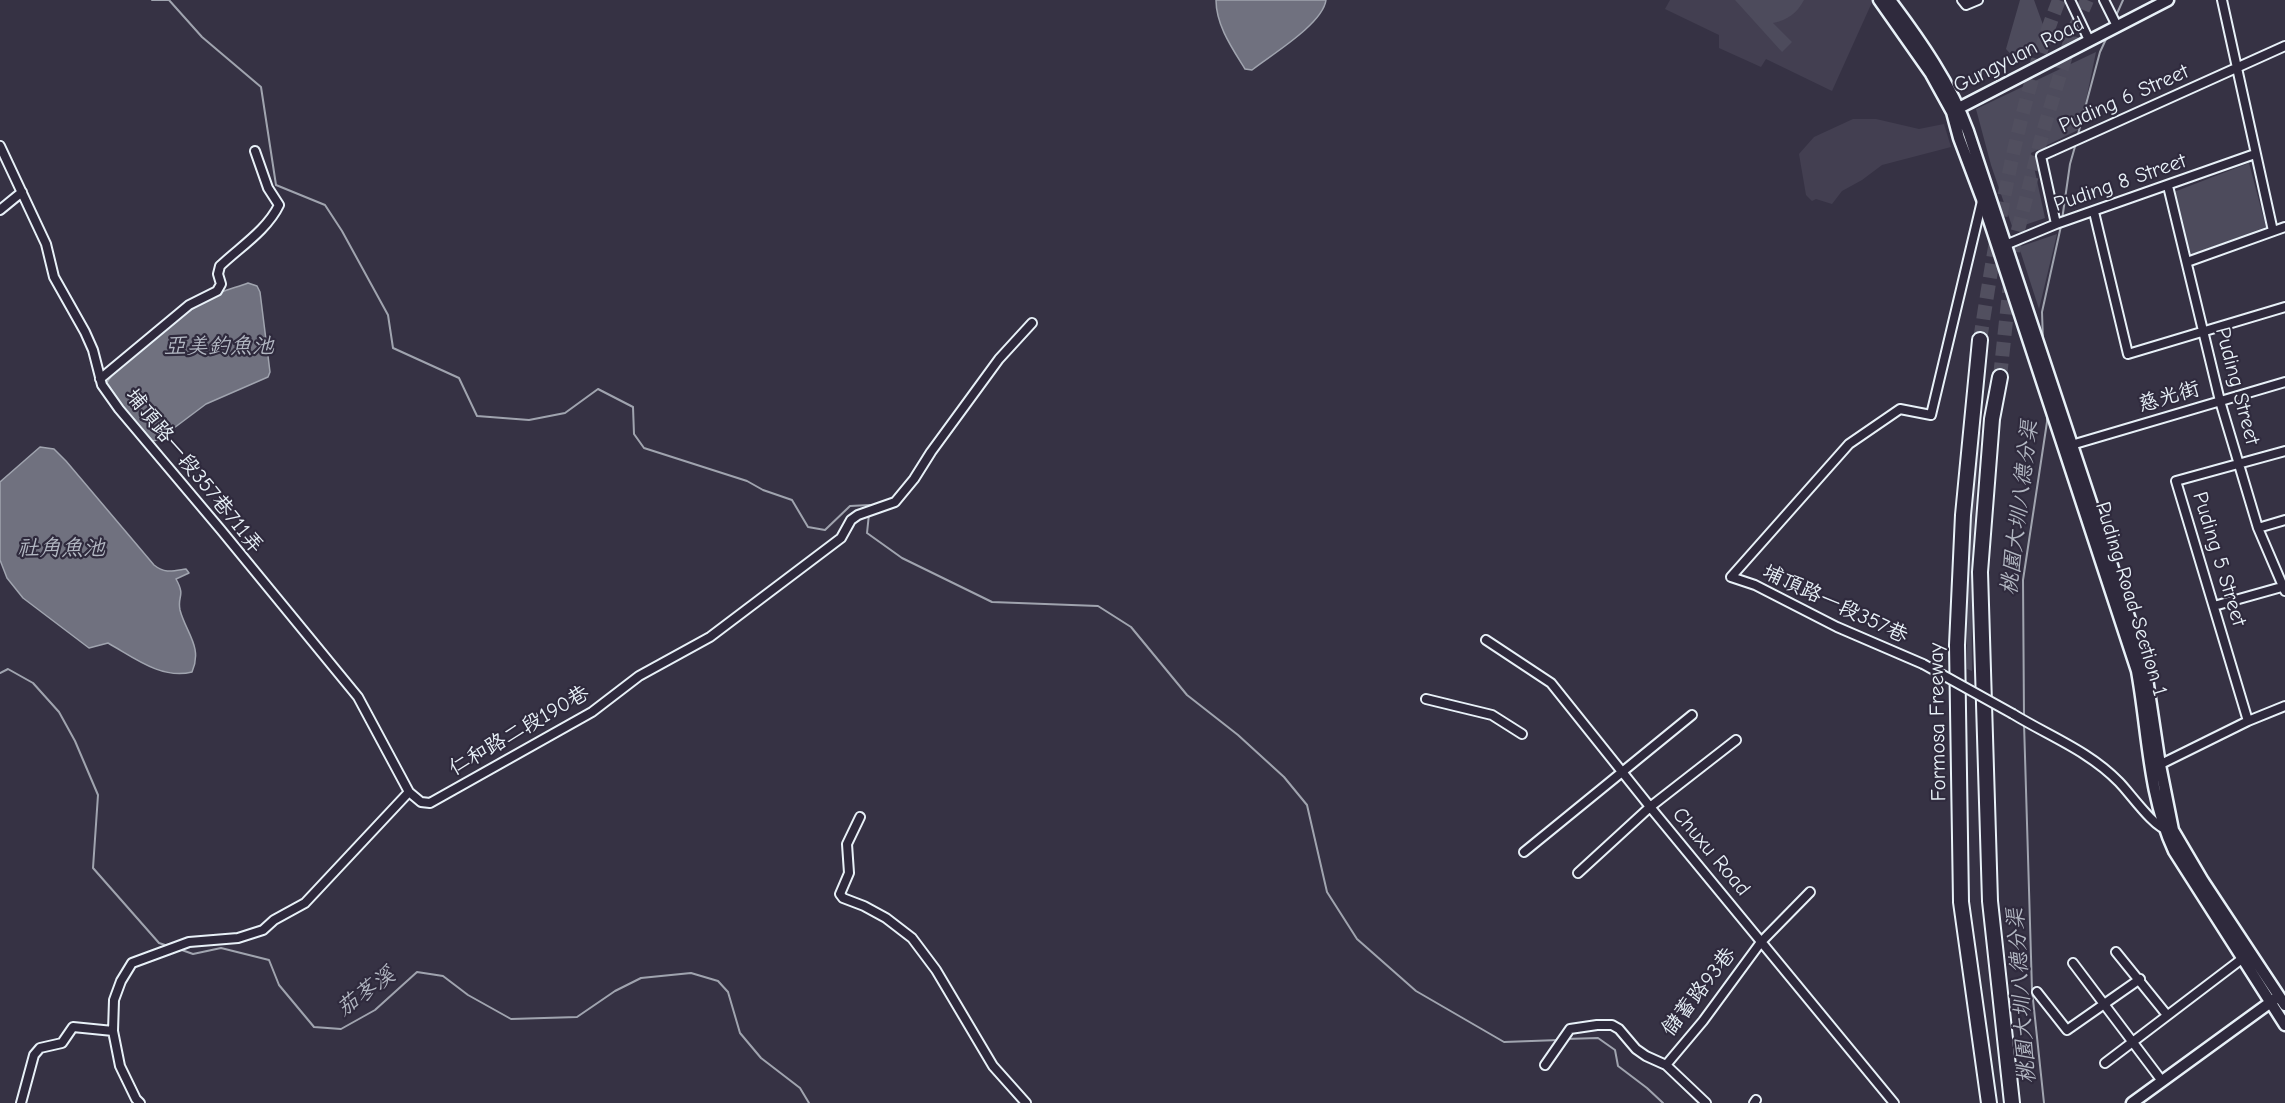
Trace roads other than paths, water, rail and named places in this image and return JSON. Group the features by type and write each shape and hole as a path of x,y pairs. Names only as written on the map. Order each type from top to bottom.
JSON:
{"highway":[{"name":"Formosa Freeway","path":"1980,340 1960,548 1957,645 1961,902 1989,1103"},
{"path":"2000,377 1992,419 1980,572 1990,901 2012,1103"},
{"path":"1973,419 1992,419"}],"street":[{"path":"1879,0 1956,109"},
{"path":"1890,0 1934,63 1956,109"},
{"path":"1962,0 1966,5 1978,0"},
{"path":"2070,0 2089,40"},
{"path":"2104,0 2117,26"},
{"name":"Gungyuan Road","path":"1956,109 2168,0"},
{"path":"2222,0 2273,231"},
{"name":"Puding 6 Street","path":"2056,224 2041,156 2285,46"},
{"name":"Puding Road Section 1","path":"1956,109 1959,138 1985,194 2068,446 2137,671 2174,851 2246,955 2280,999 2285,1025"},
{"name":"埔頂路一段357巷711弄","path":"0,146 46,244 54,277 85,332 102,385 119,410 358,697 409,792"},
{"path":"100,379 189,305 217,291 221,284 218,274 220,266 268,223 275,213 279,205 268,188 255,151"},
{"name":"Puding 8 Street","path":"2002,246 2056,224 2255,154"},
{"name":"Puding Street","path":"2168,186 2220,401 2258,528 2284,588"},
{"path":"0,210 22,192"},
{"name":"埔頂路一段357巷","path":"1985,194 1931,415 1899,409 1849,444 1731,577 1755,585 1837,627 1923,664 2044,733 2073,746 2103,766 2157,826 2168,830"},
{"path":"2094,212 2128,354 2285,307"},
{"path":"2187,262 2285,227"},
{"name":"仁和路二段190巷","path":"409,792 421,802 430,803 592,712 639,676 710,637 841,538 851,520 895,502 914,479 999,359 1032,323"},
{"name":"慈光街","path":"2068,446 2285,382"},
{"name":"Puding 5 Street","path":"2248,721 2176,481 2285,451"},
{"path":"2258,528 2285,520"},
{"path":"2214,606 2284,588"},
{"name":"Chuxu Road","path":"1486,640 1551,683 1894,1103"},
{"path":"1426,699 1492,715 1522,734"},
{"path":"2155,767 2248,721 2285,706"},
{"path":"1524,852 1692,715"},
{"path":"1578,873 1650,807 1736,740"},
{"path":"140,1103 120,1066 113,1031 114,1000 121,981 132,963 189,942 238,938 263,930 274,920 305,903 409,792"},
{"path":"860,817 847,844 849,873 840,894 843,898 879,914 912,938 936,970 993,1066 1026,1103"},
{"name":"儲蓄路93巷","path":"1666,1065 1703,1021 1761,942 1810,892"},
{"path":"2116,952 2166,1015"},
{"path":"2105,1063 2246,955"},
{"path":"2073,963 2162,1082"},
{"path":"2037,992 2067,1030 2139,979"},
{"path":"2132,1103 2280,999"},
{"path":"1545,1065 1569,1029 1612,1025 1619,1029 1635,1049 1666,1065 1706,1103"},
{"path":"21,1103 34,1055 40,1048 63,1042 73,1027 113,1031"}],"water":[{"path":"1216,0 1326,0 1323,9 1306,29 1252,70 1245,69 1226,36 1219,18"},
{"name":"亞美釣魚池","path":"248,283 257,286 260,292 270,372 268,377 206,404 158,440 152,441 106,384 124,363 185,315 213,296"},
{"name":"社角魚池","path":"40,447 54,449 66,461 154,565 166,571 186,569 189,573 176,579 181,593 180,610 195,647 196,655 192,672 181,674 159,670 108,643 89,648 23,598 7,578 0,560 0,482"}],"waterway":[{"path":"152,0 169,0 202,37 261,87 276,185 325,205 342,231 388,315 393,348 459,378 477,416 529,420 565,413 598,389 633,407 634,434 644,448 747,481 763,490 792,500 808,527 825,530 850,506 870,505 870,509"},
{"name":"桃園大圳八德分渠","path":"2115,18 2123,0"},
{"name":"桃園大圳八德分渠","path":"2077,138 2100,52 2107,37"},
{"name":"桃園大圳八德分渠","path":"2062,220 2070,164 2076,143"},
{"name":"桃園大圳八德分渠","path":"2043,341 2042,312 2061,226"},
{"name":"桃園大圳八德分渠","path":"2024,717 2023,580 2047,413"},
{"path":"869,514 867,533 902,558 992,602 1098,606 1131,627 1187,695 1238,735 1284,777 1307,805 1327,892 1357,939 1416,991 1504,1042 1559,1040"},
{"name":"茄苳溪","path":"0,673 8,669 33,683 59,712 75,741 98,795 93,868 159,943 168,946"},
{"name":"桃園大圳八德分渠","path":"2024,723 2032,990 2044,1103"},
{"name":"茄苳溪","path":"179,949 193,954 221,948 269,960 279,985 314,1027 341,1029 375,1010 417,972 443,976 468,995 511,1019 577,1017 615,991 641,978 691,973 718,981 728,992 740,1033 761,1058 800,1088 809,1103"},
{"path":"1565,1039 1598,1038 1615,1050 1618,1066 1663,1103"}],"tunnel":[{"path":"1980,340 2010,168 2031,83 2059,0"},
{"path":"2000,377 2014,246 2042,135 2072,35 2087,0"}]}
